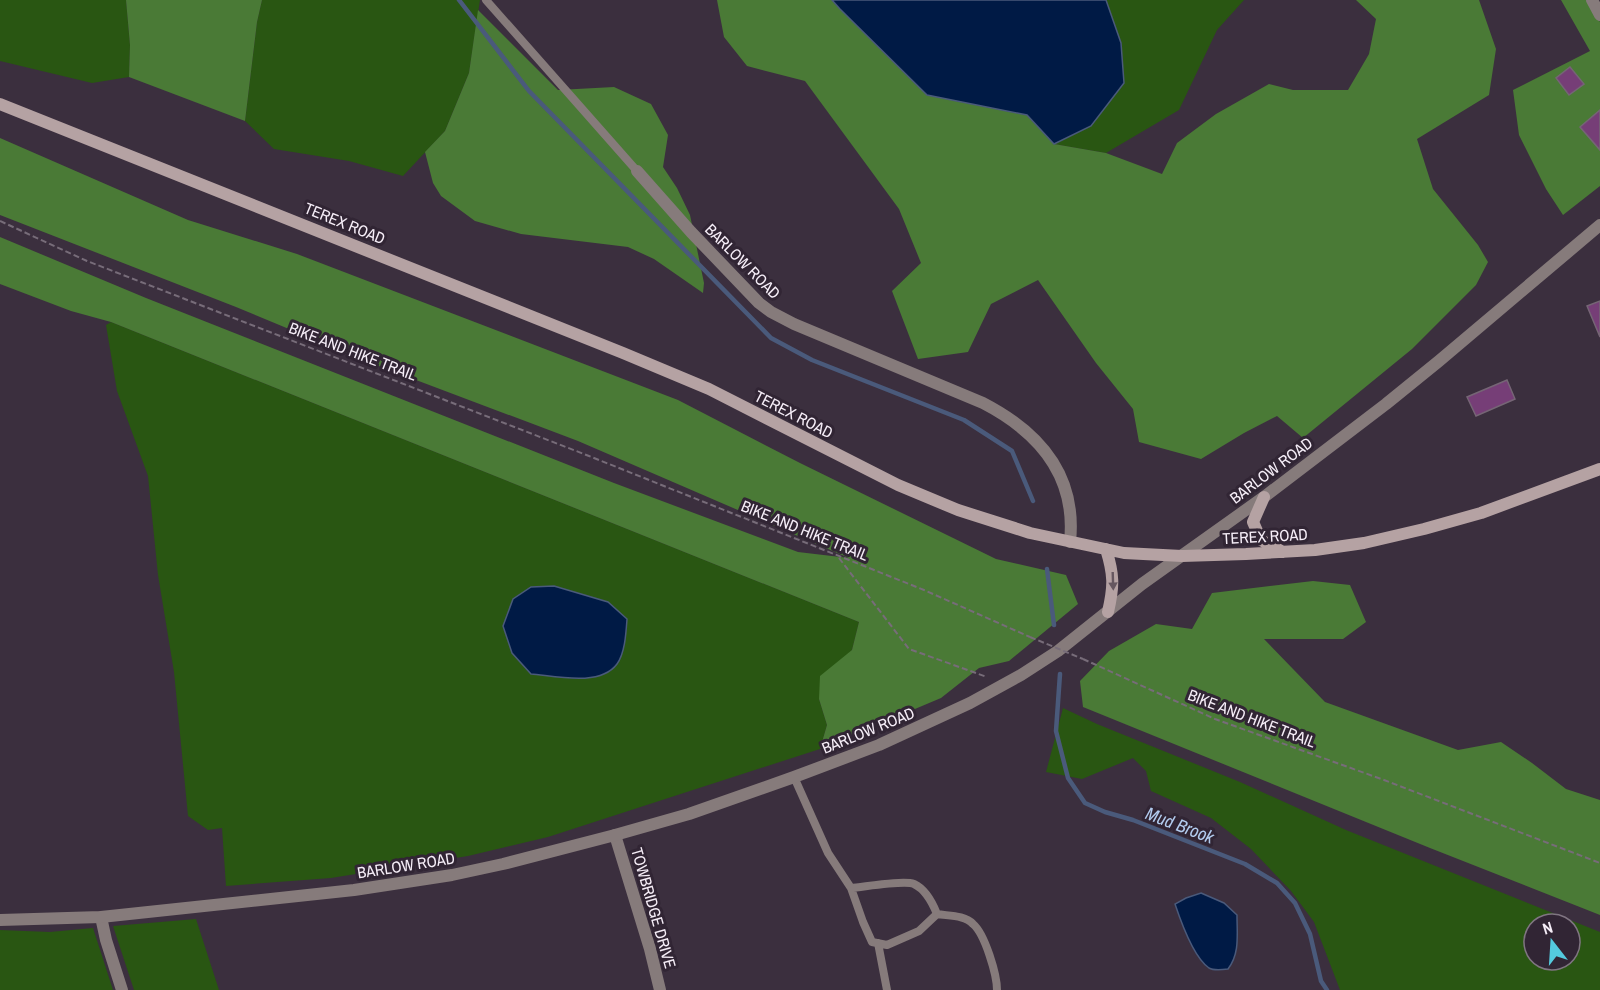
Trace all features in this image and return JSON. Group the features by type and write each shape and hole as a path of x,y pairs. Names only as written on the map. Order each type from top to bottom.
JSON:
{"main road":[{"name":"TEREX ROAD","path":"0,104 623,352 709,390 898,486 1008,527 1070,542 1124,553 1182,556 1315,550 1364,543 1424,529 1504,506 1600,469"},
{"path":"1264,496 1253,522 1261,540 1284,553"},
{"path":"1106,549 1113,580 1108,612"}],"street":[{"path":"1592,0 1600,15"},
{"name":"BARLOW ROAD","path":"637,171 699,240 759,303 771,312 832,341 983,403 1005,414 1025,430 1042,447 1058,473 1070,519 1070,542"},
{"name":"BARLOW ROAD","path":"0,920 101,917 354,891 503,864 615,836 715,806 879,745 970,703 1058,651 1142,584 1264,496 1421,376 1600,225"},
{"name":"TOWBRIDGE DRIVE","path":"615,836 647,939 660,990"},
{"path":"101,917 122,990"}],"lane":[{"path":"486,0 637,171"},
{"path":"794,777 828,853 851,888 872,942 887,945 919,931 937,914"},
{"path":"851,888 914,884 931,899 937,914"},
{"path":"937,914 958,917 973,923 985,943 997,980 997,990"},
{"path":"878,943 887,990"}],"path":[{"name":"BIKE AND HIKE TRAIL","path":"0,221 87,261 458,404 924,590 1215,719 1384,780 1600,863"},
{"path":"838,556 909,649 1003,685"}],"green space":[{"path":"0,0 126,0 130,45 129,77 92,83 0,61"},
{"path":"126,0 262,0 257,22 245,121 129,77 130,45"},
{"path":"262,0 480,0 469,73 445,131 403,176 349,161 274,149 245,121 257,22"},
{"path":"717,0 832,0 927,95 1027,115 1054,144 1106,153 1162,174 1177,143 1216,114 1269,84 1293,90 1348,90 1369,54 1376,19 1356,0 1479,0 1496,49 1489,95 1417,139 1433,189 1478,245 1488,262 1476,285 1412,349 1303,438 1277,416 1201,459 1139,442 1133,409 1096,363 1038,280 991,304 968,352 918,359 892,291 921,263 899,209 805,81 747,66 724,37"},
{"path":"1106,0 1244,0 1217,30 1179,110 1106,153 1054,144 1091,126 1121,43"},
{"path":"1561,0 1587,0 1600,22 1600,186 1563,215 1546,189 1519,135 1513,90 1590,51"},
{"path":"478,10 558,90 614,87 651,104 668,135 663,167 677,188 690,215 704,283 703,293 654,259 628,247 521,234 475,221 441,196 433,183 425,152 445,131 469,73"},
{"path":"0,138 188,220 297,254 678,400 996,559 1066,575 1078,604 1009,661 979,668 941,698 820,749 827,725 819,699 820,676 852,650 859,622 111,322 71,311 0,284 0,237 146,298 614,483 798,552 849,558 578,441 371,363 236,307 0,215"},
{"path":"111,322 859,622 852,650 819,699 827,725 820,749 548,837 468,856 331,878 226,886 222,828 208,830 188,816 174,672 158,575 148,476 117,391 106,325"},
{"path":"1313,581 1350,585 1366,622 1343,639 1264,639 1325,702 1458,750 1501,742 1566,789 1600,800 1600,915 1083,707 1080,681 1109,651 1156,624 1192,629 1212,593"},
{"path":"1063,708 1240,782 1346,830 1550,912 1522,912 1522,972 1582,972 1582,925 1600,932 1600,990 1340,990 1314,922 1291,891 1251,849 1211,818 1151,791 1146,771 1133,758 1082,779 1046,772"},
{"path":"196,919 219,990 134,990 113,926"},
{"path":"93,928 113,990 0,990 0,930 50,932"}],"water":[{"path":"832,0 1106,0 1121,43 1124,83 1091,126 1054,144 1027,115 927,95"},
{"path":"554,586 608,602 627,619 622,654 617,664 609,671 589,678 531,674 512,653 503,626 513,599 531,587"},
{"path":"1201,893 1224,903 1237,915 1236,950 1228,969 1213,970 1203,963 1188,939 1175,904"}],"building":[{"path":"1570,67 1584,84 1569,95 1556,78"},
{"path":"1600,110 1600,150 1580,127"},
{"path":"1600,301 1600,337 1587,306"},
{"path":"1507,380 1515,399 1476,416 1467,397"}],"waterway":[{"path":"459,0 529,91 771,338 812,360 964,420 1012,451 1033,501"},
{"name":"Mud Brook","path":"1047,569 1054,625"},
{"name":"Mud Brook","path":"1060,674 1056,731 1068,778 1085,803 1245,864 1277,883 1295,903 1310,934 1321,981 1327,990"}]}
